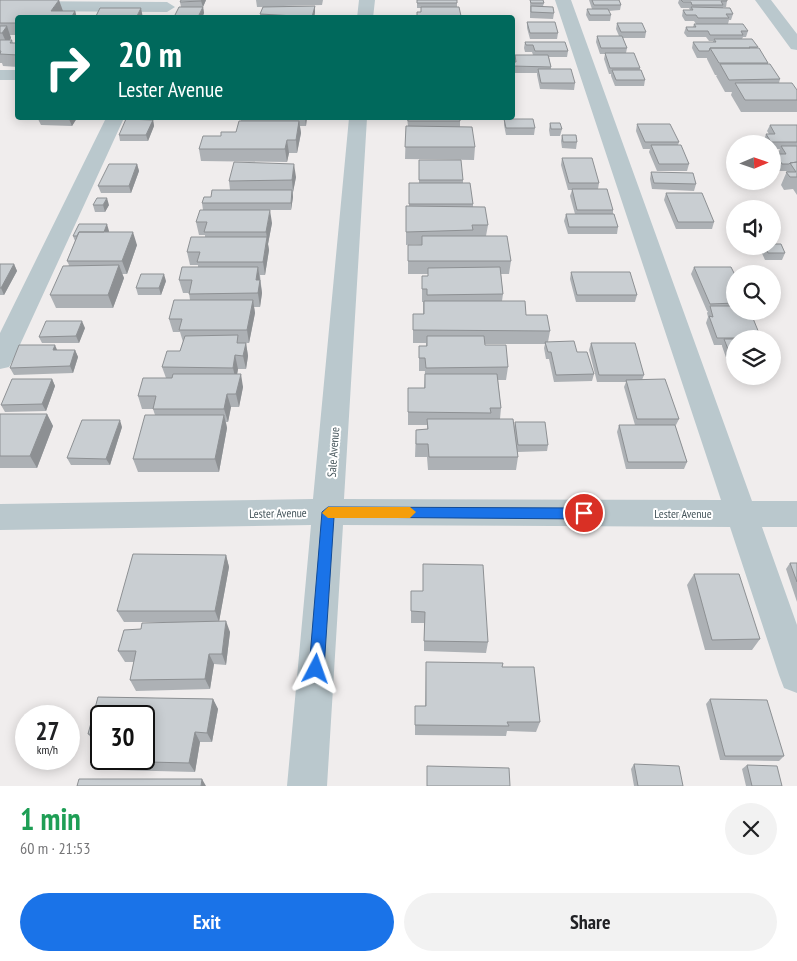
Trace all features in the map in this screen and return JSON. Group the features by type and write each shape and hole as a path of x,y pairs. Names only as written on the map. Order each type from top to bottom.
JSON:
{"street":[{"path":"366,15 367,0"},
{"path":"563,0 797,675"},
{"path":"763,0 797,45"},
{"path":"0,6 167,8"},
{"path":"0,75 15,76"},
{"path":"0,360 114,120"},
{"name":"Sale Avenue","path":"307,786 358,120"},
{"name":"Lester Avenue","path":"0,517 328,512 797,514"}],"building":[{"path":"0,0 59,0 51,11 75,11 73,15 15,15 15,23 0,23"},
{"path":"181,0 202,0 180,2"},
{"path":"417,0 457,0 457,3 417,3"},
{"path":"530,0 543,0 544,3 531,3"},
{"path":"592,0 619,0 621,5 594,5"},
{"path":"681,0 727,1 721,1 723,5 692,5 691,2 683,2"},
{"path":"315,6 313,15 260,14 263,7"},
{"path":"531,6 553,7 554,13 531,12"},
{"path":"179,7 203,7 199,15 175,15"},
{"path":"421,7 459,7 461,15 417,15 417,12 421,12"},
{"path":"691,7 730,8 733,14 726,14 729,18 698,18 696,15 686,15 683,10 693,10"},
{"path":"100,8 141,8 138,15 96,15"},
{"path":"587,9 608,9 611,15 590,15"},
{"path":"527,22 555,22 558,33 530,33"},
{"path":"617,23 642,23 646,32 621,32"},
{"path":"694,24 743,24 748,31 741,31 743,35 710,35 708,31 688,31 686,27 696,27"},
{"path":"0,26 7,26 2,33 0,33"},
{"path":"597,36 622,36 627,48 601,48"},
{"path":"714,39 752,39 758,47 710,48 709,51 699,51 693,42 716,42"},
{"path":"0,40 12,40 10,43 15,43 15,55 0,54"},
{"path":"525,42 565,42 568,51 535,51 533,45 526,45"},
{"path":"710,48 759,48 768,63 719,63"},
{"path":"605,53 634,53 640,68 610,68"},
{"path":"515,55 548,55 551,67 515,66"},
{"path":"720,64 770,64 780,79 729,80"},
{"path":"538,69 571,69 575,83 541,83"},
{"path":"612,70 641,70 645,80 616,80"},
{"path":"735,83 792,83 797,90 797,100 745,100"},
{"path":"533,119 535,128 506,128 504,120"},
{"path":"126,120 153,120 146,135 119,135"},
{"path":"408,120 460,120 460,121"},
{"path":"239,121 299,121 296,140 287,140 285,149 199,149 203,136 221,136 221,132 236,132"},
{"path":"550,123 560,123 562,129 551,129"},
{"path":"637,124 670,124 679,142 645,142"},
{"path":"770,125 797,125 797,142 781,142 781,135 766,134 775,134"},
{"path":"406,126 472,127 475,147 405,147"},
{"path":"562,135 576,135 577,142 563,142"},
{"path":"651,145 681,145 689,164 659,164"},
{"path":"781,146 797,146 797,162 782,164 781,154 786,154"},
{"path":"562,158 592,158 599,183 569,183"},
{"path":"419,160 461,160 463,180 419,180"},
{"path":"234,162 294,164 292,180 229,181"},
{"path":"797,162 797,177 790,177 786,172 796,172 790,163"},
{"path":"109,164 137,164 129,186 98,186"},
{"path":"651,172 693,173 696,184 654,183"},
{"path":"409,183 470,183 473,204 409,204"},
{"path":"572,189 607,189 613,210 577,210"},
{"path":"212,190 292,190 291,203 202,203 204,197 211,197"},
{"path":"666,193 702,193 714,222 678,222"},
{"path":"97,198 107,198 103,205 93,205"},
{"path":"406,206 485,207 488,225 472,225 473,230 406,232"},
{"path":"200,210 270,210 266,232 204,232 207,222 196,222"},
{"path":"566,214 614,214 618,227 569,227"},
{"path":"79,224 107,224 104,232 79,232 77,236 73,236"},
{"path":"79,232 133,232 122,261 67,261"},
{"path":"422,236 507,236 511,261 408,261 408,245 422,245"},
{"path":"191,237 267,237 263,262 197,262 200,252 187,252"},
{"path":"781,244 785,253 781,253"},
{"path":"0,264 14,264 1,288 0,288"},
{"path":"119,265 108,295 50,295 63,266"},
{"path":"182,267 258,267 256,280 260,280 258,293 189,294 192,280 179,280"},
{"path":"500,267 503,294 427,295 427,289 422,289 422,276 428,276 428,268"},
{"path":"694,267 726,267 726,303 710,304"},
{"path":"571,272 630,272 637,295 577,295"},
{"path":"141,274 164,274 159,288 136,288"},
{"path":"174,300 253,300 247,330 179,330 182,319 169,319"},
{"path":"424,301 525,301 526,315 547,315 550,331 413,330 413,314 424,314"},
{"path":"710,306 726,306 726,320 754,320 758,330 726,330 726,338 717,338 709,316 713,317"},
{"path":"46,321 82,321 76,336 39,337"},
{"path":"238,335 237,343 246,343 243,356 235,355 233,368 162,367 167,351 180,351 185,336"},
{"path":"427,336 484,336 485,345 506,345 508,367 426,368 425,358 419,358 419,346 427,346"},
{"path":"574,341 577,352 587,352 594,374 556,375 551,352 548,352 545,342"},
{"path":"591,343 635,343 644,375 599,375"},
{"path":"19,345 55,345 53,350 75,350 70,366 10,368"},
{"path":"173,374 241,374 236,394 227,394 224,409 153,409 156,396 138,396 143,378 172,378"},
{"path":"425,374 497,374 501,408 490,408 491,413 408,412 408,388 425,388"},
{"path":"12,379 52,379 42,404 1,405"},
{"path":"665,379 679,419 637,419 626,380"},
{"path":"0,414 47,414 30,456 0,456"},
{"path":"145,415 224,415 215,459 133,459"},
{"path":"427,419 513,419 518,457 429,457 428,444 416,444 416,430 428,429"},
{"path":"82,420 120,420 106,459 67,458"},
{"path":"515,422 545,422 548,445 518,445"},
{"path":"619,425 675,425 687,462 628,462"},
{"path":"133,554 226,555 215,611 117,611"},
{"path":"790,563 797,563 797,582"},
{"path":"423,564 483,565 488,642 424,641 425,612 411,611 411,591 423,591"},
{"path":"694,574 739,574 760,639 712,640"},
{"path":"226,621 222,654 209,654 205,679 130,680 136,651 118,651 124,630 141,629 142,623"},
{"path":"426,662 503,663 502,667 534,667 540,722 507,722 509,726 415,725 415,706 426,706"},
{"path":"98,697 213,699 207,733 195,732 189,763 155,762 155,705 96,705"},
{"path":"710,699 767,700 784,756 725,756"},
{"path":"634,764 679,766 683,786 638,786"},
{"path":"747,765 777,766 782,786 752,786"},
{"path":"427,766 509,768 510,786 427,786"},
{"path":"79,779 202,779 201,786 77,786"}],"slow traffic":[{"path":"328,513 410,512"}],"route":[{"path":"316,669 328,512 584,513"}]}
